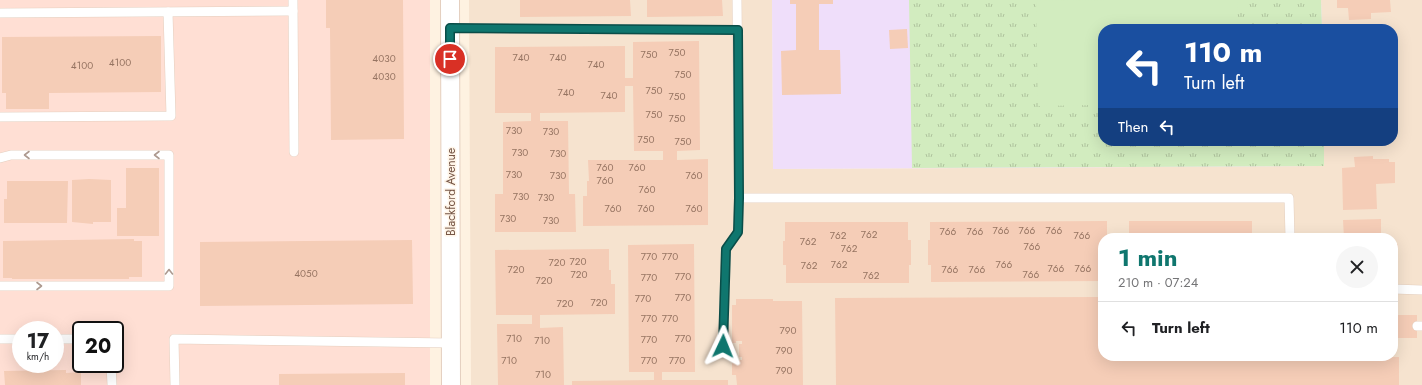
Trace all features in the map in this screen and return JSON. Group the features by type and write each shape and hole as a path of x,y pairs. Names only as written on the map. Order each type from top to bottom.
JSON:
{"street":[{"name":"Blackford Avenue","path":"450,0 451,385"}],"lane":[{"path":"293,0 294,152"},
{"path":"723,346 726,249 738,232 737,0"},
{"path":"0,13 293,11"},
{"path":"0,117 171,116 168,12"},
{"path":"450,28 738,30"},
{"path":"0,158 10,155 169,155 169,286 0,286"},
{"path":"739,198 1289,198 1290,233"},
{"path":"1398,289 1422,290"},
{"path":"0,340 12,339"},
{"path":"175,385 174,339 451,343"},
{"path":"112,373 112,385"}],"shaded area":[{"path":"0,0 430,0 430,385 0,385"},
{"path":"469,0 772,0 773,169 1324,166 1324,146 1398,146 1398,24 1322,24 1321,0 1422,0 1422,385 471,385"},
{"path":"772,0 1321,0 1322,24 1098,24 1098,146 1324,146 1324,166 773,169"}],"green space":[{"path":"909,0 1321,0 1322,24 1098,24 1098,146 1324,146 1324,166 912,168"},
{"path":"1237,0 1238,24 1098,24 1098,105 1038,106 1036,1"}],"building":[{"path":"326,0 403,0 404,139 331,140 330,28 326,28"},
{"path":"520,0 630,0 631,16 520,17"},
{"path":"647,0 722,0 723,16 647,17"},
{"path":"790,0 833,0 833,4 819,4 819,50 840,50 841,94 782,95 781,51 796,50 796,4 790,4"},
{"path":"1337,0 1390,0 1391,12 1371,13 1371,19 1349,20 1348,8 1337,8"},
{"path":"907,29 908,48 890,49 889,30"},
{"path":"161,36 161,92 49,93 49,109 6,109 6,93 2,93 2,37"},
{"path":"699,41 700,150 677,151 677,160 708,159 708,225 583,226 583,196 587,196 587,181 589,181 588,160 663,160 663,151 634,151 633,86 625,86 625,112 540,113 540,121 568,121 569,194 575,194 576,232 495,232 495,194 503,194 503,122 531,121 531,113 495,113 495,47 625,46 625,78 633,78 633,42"},
{"path":"1373,156 1373,159 1389,159 1389,162 1395,162 1395,183 1376,184 1377,209 1343,210 1342,168 1355,167 1354,157"},
{"path":"126,168 159,168 159,236 117,236 117,208 126,208"},
{"path":"72,180 111,180 111,222 93,222 93,224 72,222"},
{"path":"7,181 68,181 67,223 4,223 4,199 7,199"},
{"path":"1381,219 1381,233 1344,233 1343,220"},
{"path":"1107,221 1107,233 1098,233 1098,281 931,282 931,265 928,265 930,222"},
{"path":"1129,221 1252,221 1252,233 1129,233"},
{"path":"785,222 908,222 908,240 911,240 909,283 786,283 786,265 783,265"},
{"path":"134,239 134,241 142,241 142,277 129,277 129,279 3,278 3,241"},
{"path":"412,240 413,304 200,306 200,242"},
{"path":"694,244 695,372 662,372 662,380 728,380 728,385 572,385 572,381 654,380 654,372 629,372 628,245"},
{"path":"609,249 611,284 615,284 615,314 540,315 540,328 563,327 564,385 498,385 497,324 532,324 532,315 496,315 495,250"},
{"path":"1098,297 1098,361 1398,361 1399,357 1399,385 836,385 835,298"},
{"path":"736,299 802,301 803,385 737,385 736,375 732,375 732,363 736,363 736,360 742,360 742,357 739,357 739,344 742,344 742,341 732,343 732,305 736,305"},
{"path":"1398,315 1417,315 1417,338 1398,338"},
{"path":"64,370 66,370 66,373 81,373 81,385 5,385 4,371 12,371 12,373 64,373"},
{"path":"405,373 405,385 279,385 279,374"}],"route":[{"path":"450,59 450,28 738,30 738,232 726,249 723,346"}]}
